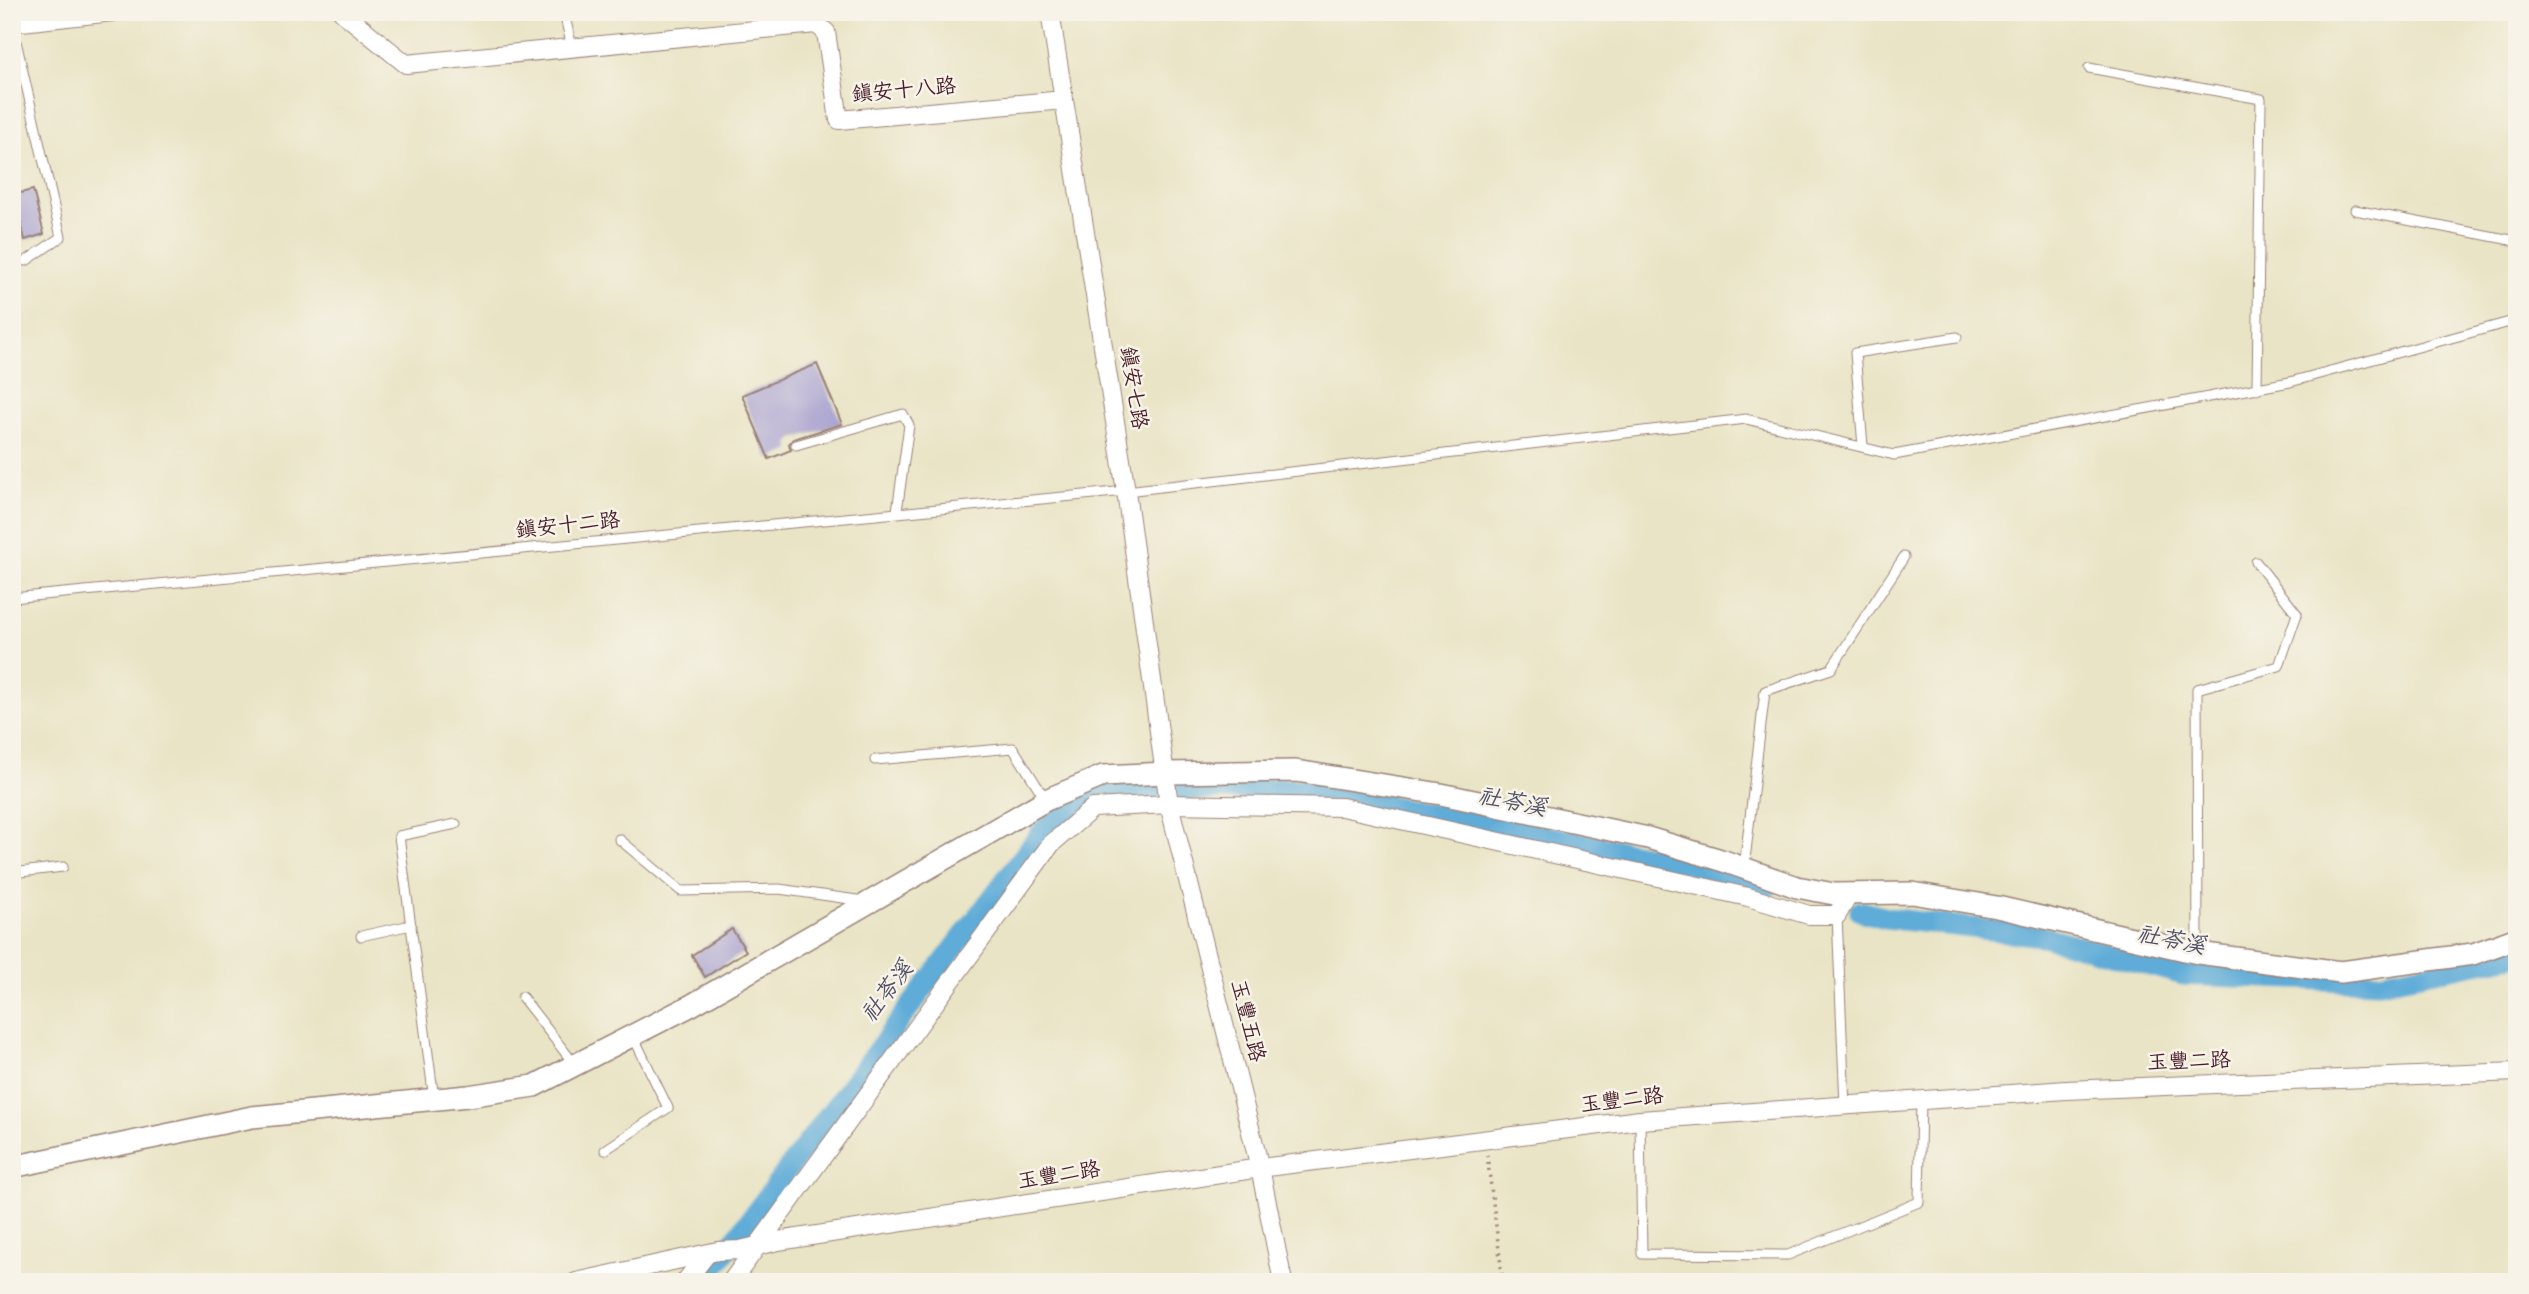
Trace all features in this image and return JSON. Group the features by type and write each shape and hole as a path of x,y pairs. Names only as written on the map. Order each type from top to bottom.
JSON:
{"street":[{"path":"12,24 113,12"},
{"name":"鎮安十八路","path":"342,12 406,64 816,24 826,32 839,120 1064,100"},
{"name":"鎮安七路","path":"1050,12 1126,491 1166,772"},
{"path":"12,1167 252,1117 534,1086 690,1006 1046,800 1103,776 1166,772 1296,771 1441,794 1648,838 1797,887 1834,894 1912,893 1985,905 2198,953 2341,972 2473,954 2517,938"},
{"name":"玉豐五路","path":"1166,772 1169,804 1260,1168 1283,1282"},
{"path":"731,1282 1051,844 1093,808 1169,804 1342,807 1734,894 1809,915 1837,915 1849,894"},
{"name":"玉豐二路","path":"712,1253 1260,1168 1640,1119 2066,1090 2517,1072"},
{"path":"576,1282 712,1253"},
{"path":"685,1282 712,1253"}],"lane":[{"path":"564,12 572,48"},
{"path":"12,24 61,237 26,261"},
{"path":"2089,68 2262,99 2256,389"},
{"path":"2355,210 2511,240 2517,244"},
{"name":"鎮安十二路","path":"12,598 1126,491 1746,419 1894,455 2290,383 2517,320"},
{"path":"1863,446 1855,352 1957,337"},
{"path":"796,444 903,414 909,425 897,511"},
{"path":"1744,868 1765,691 1830,669 1905,557"},
{"path":"2198,953 2197,689 2279,666 2297,614 2256,562"},
{"path":"875,760 1013,748 1046,800"},
{"path":"434,1099 399,836 456,824"},
{"path":"619,839 681,891 779,889 869,902"},
{"path":"12,873 63,867"},
{"path":"1837,915 1845,1106"},
{"path":"362,936 411,925"},
{"path":"522,998 575,1065"},
{"path":"605,1150 668,1108 633,1035"},
{"path":"1640,1119 1642,1254 1788,1255 1919,1202 1921,1098"}],"path":[{"path":"1485,1140 1503,1282"}],"building":[{"path":"33,190 44,234 25,240 19,213 12,215 12,195"},
{"path":"817,364 842,424 793,439 789,444 791,450 769,459 742,395"},
{"path":"732,929 746,951 705,977 692,955"}],"waterway":[{"name":"社苓溪","path":"1184,790 1304,789 1685,863 1769,886"},
{"name":"社苓溪","path":"703,1282 1043,830 1076,804 1126,790 1152,790"},
{"name":"社苓溪","path":"1860,911 1886,918 2043,936 2183,975 2379,982 2517,955"}]}
